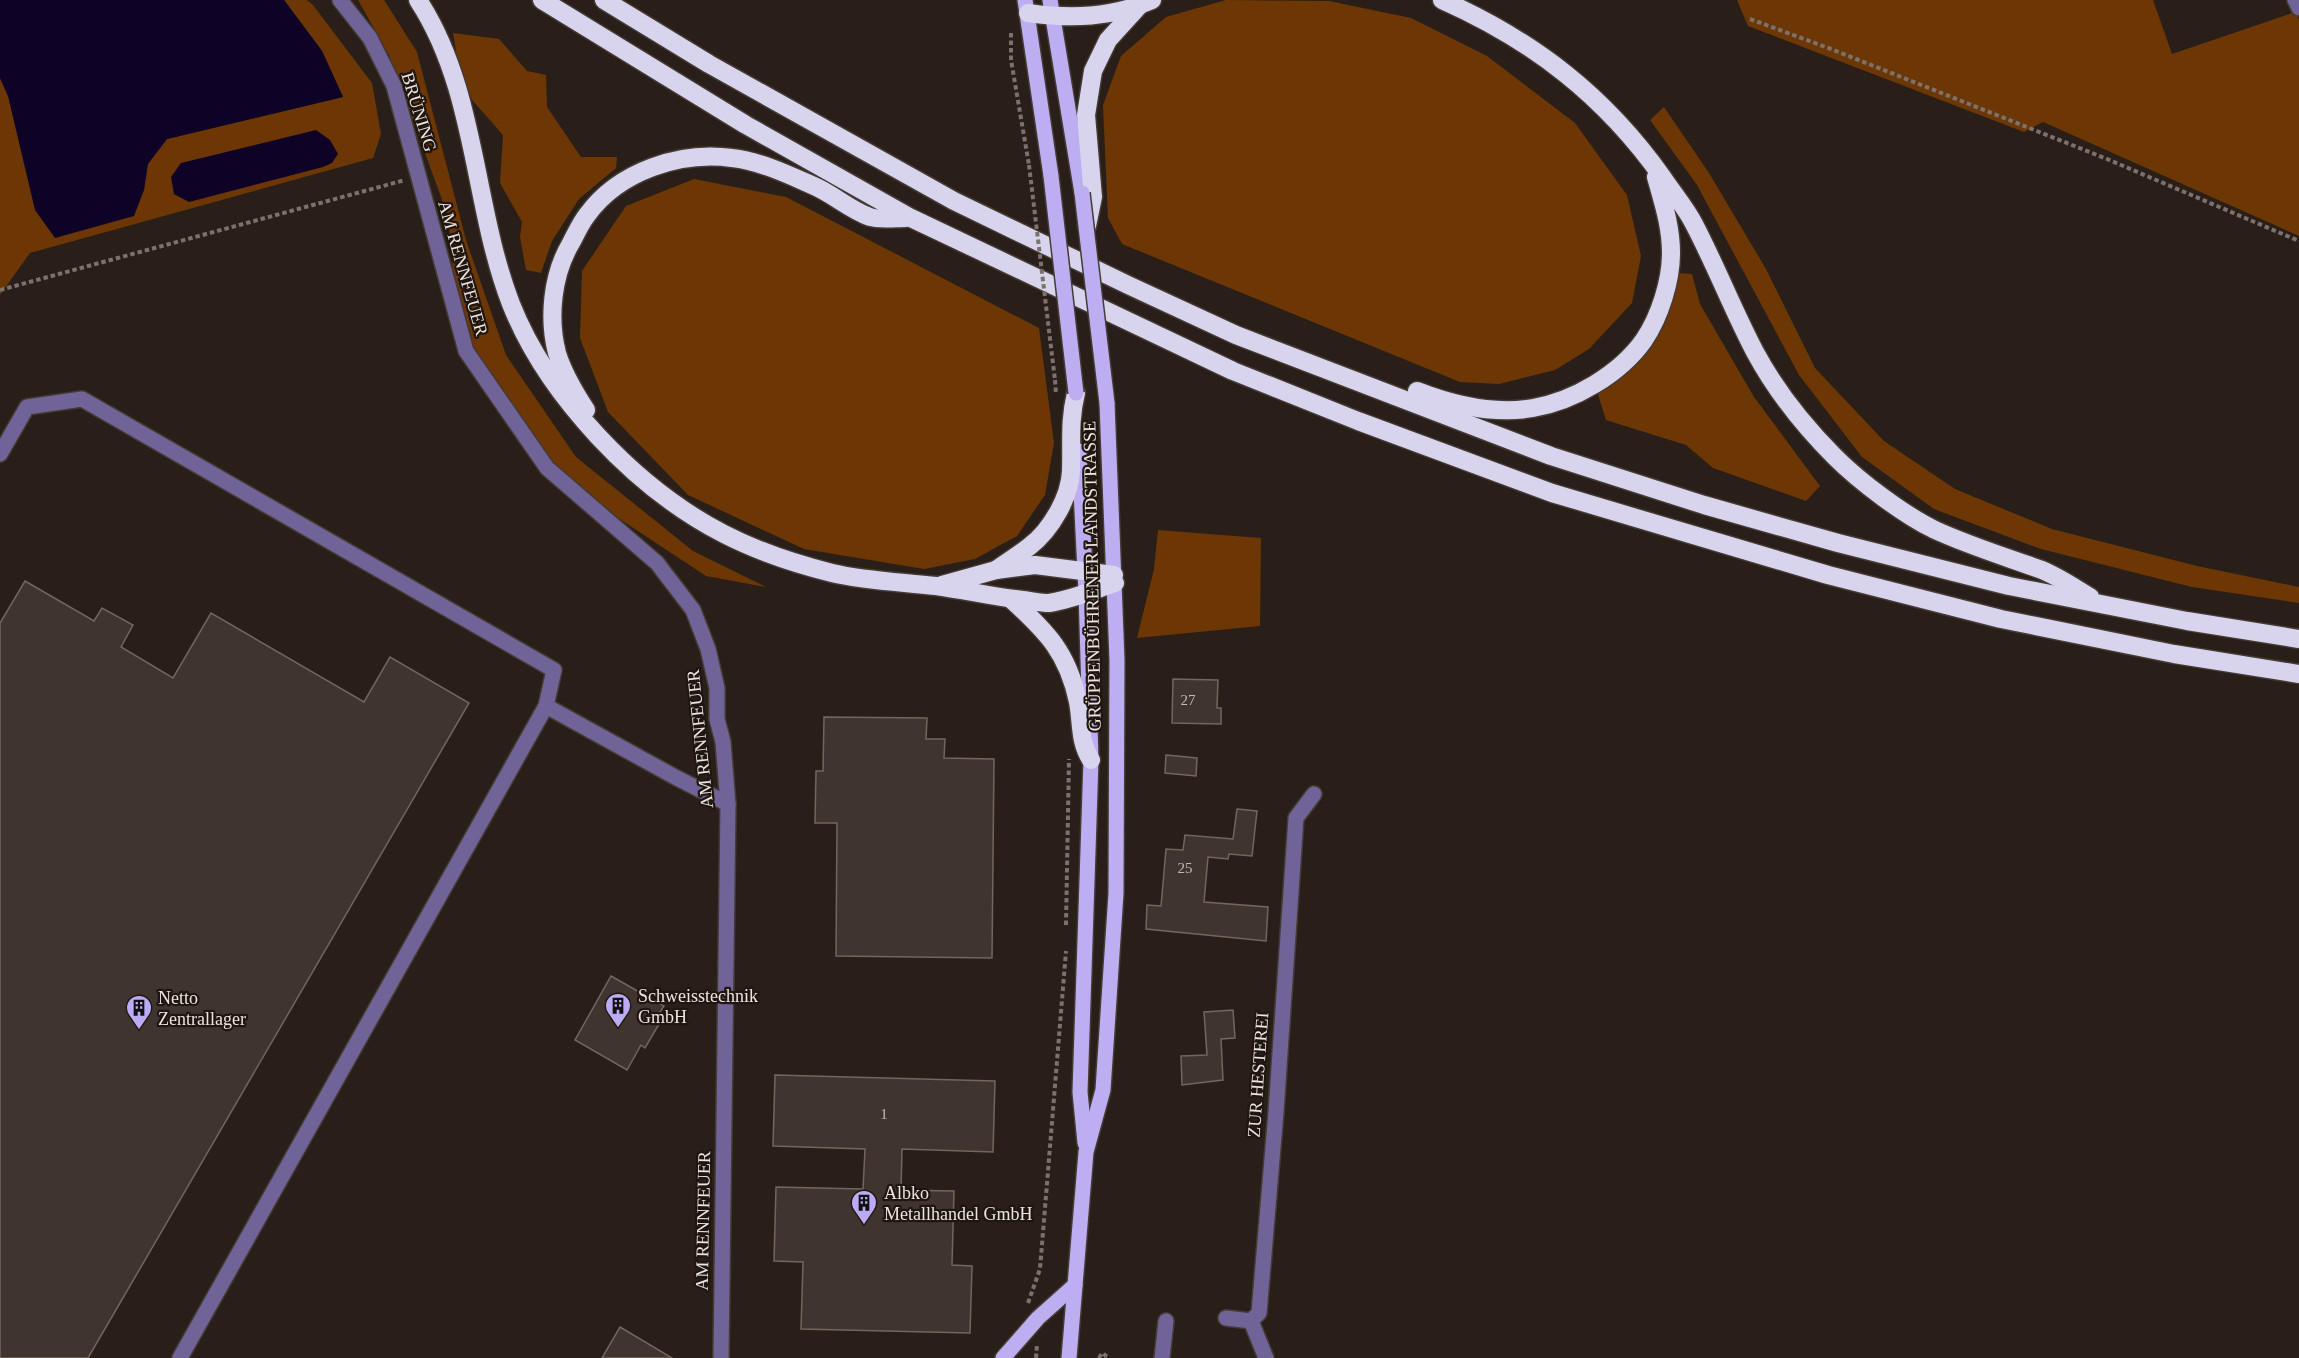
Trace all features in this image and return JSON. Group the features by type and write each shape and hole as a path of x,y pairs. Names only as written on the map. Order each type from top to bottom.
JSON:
{"highway":[{"path":"418,0 446,56 462,107 489,228 511,303 536,358 565,399 607,445 674,503 724,534 786,559 833,573 1049,603 1086,592 1114,579"},
{"path":"542,0 746,125 911,218 1233,371 1552,493 1816,572 2001,619 2174,654 2299,674"},
{"path":"604,0 814,124 954,201 1236,335 1551,456 1704,505 1838,543 1997,583 2105,605 2299,639"},
{"path":"1442,0 1483,18 1525,43 1570,76 1619,122 1652,163 1693,221 1756,354 1788,402 1836,458 1884,497 1933,529 1994,555 2044,571 2105,605"},
{"path":"1029,5 1052,8 1087,18 1146,3"},
{"path":"1087,226 1085,129 1089,86 1093,71 1108,40 1146,3"},
{"path":"607,445 572,387 557,354 552,314 555,285 566,250 587,214 617,186 656,165 696,156 734,158 773,169 816,187 870,217 911,218"},
{"path":"1303,361 1331,358 1437,399 1466,407 1532,408 1570,398 1603,378 1624,361 1644,340 1660,309 1671,254 1669,225 1652,163"},
{"path":"996,570 1031,545 1044,532 1065,496 1071,474 1070,417 1076,393"},
{"path":"936,586 996,570 1035,566 1085,571 1114,579"},
{"path":"1011,599 1043,628 1068,667 1081,719 1083,746 1091,760"}],"main road":[{"name":"GRÜPPENBÜHRENER LANDSTRASSE","path":"1029,5 1076,393 1086,592 1091,760 1080,1092 1086,1152 1069,1358"},
{"path":"1052,8 1087,195"},
{"name":"GRÜPPENBÜHRENER LANDSTRASSE","path":"1086,1152 1103,1090 1116,893 1117,660 1107,404 1087,226"},
{"path":"1003,1358 1029,1328 1075,1285"}],"street":[{"name":"BRÜNING","path":"340,0 370,38 394,86 417,177"},
{"path":"2295,0 2299,8"},
{"name":"AM RENNFEUER","path":"417,177 466,351 547,468 657,563 693,610 708,649 717,688 717,719 723,742 728,804 721,1358"},
{"path":"0,454 27,407 82,399 554,670 546,706 180,1358"},
{"path":"546,706 728,804"},
{"name":"ZUR HESTEREI","path":"1251,1321 1259,1314 1276,1112 1296,819 1314,794"},
{"path":"1226,1318 1251,1321 1266,1358"},
{"path":"1162,1358 1166,1321"}],"path":[{"path":"1750,19 2096,155 2299,241"},
{"path":"1011,29 1011,60 1029,165 1056,399"},
{"path":"0,290 417,177"},
{"path":"1066,934 1069,752"},
{"path":"1036,1358 1037,1341 1023,1314 1040,1269 1066,945"},
{"path":"1099,1358 1101,1353 1109,1358"}],"shaded area":[{"path":"0,0 284,0 322,51 343,97 167,139 148,164 144,190 134,216 55,238 35,210 8,96 0,78"},
{"path":"284,0 307,0 313,5 372,83 381,134 373,158 30,253 0,295 0,78 8,96 144,190 147,164 167,139 343,97 322,51"},
{"path":"358,0 384,0 417,52 466,240 506,355 576,457 693,551 766,587 706,576 606,510 544,455 473,346 453,270 448,216 389,55"},
{"path":"1226,0 1329,1 1411,18 1487,56 1575,123 1627,195 1641,256 1632,303 1589,349 1555,370 1499,384 1460,382 1122,244 1108,218 1103,105 1121,56 1166,17"},
{"path":"1737,0 2153,0 2172,54 2295,12 2299,20 2299,236 2043,122 2024,132 1748,26"},
{"path":"453,33 499,39 527,71 546,75 547,107 581,157 617,157 616,168 579,199 552,241 541,273 526,270 520,237 522,222 500,183 503,135 472,100 459,69"},
{"path":"1664,107 1709,173 1766,269 1815,368 1884,441 1955,489 2052,529 2197,566 2299,587 2299,603 2192,587 2041,549 1934,509 1862,457 1799,375 1697,185 1650,120"},
{"path":"316,130 330,140 338,154 332,163 189,202 174,194 171,177 181,163"},
{"path":"694,179 786,197 1039,328 1054,443 1045,495 1017,536 975,559 924,569 804,549 688,495 608,412 580,338 582,271 626,206"},
{"path":"1677,273 1692,274 1700,304 1754,397 1820,486 1806,501 1713,468 1686,445 1606,420 1596,388 1631,365"},
{"path":"1158,530 1261,538 1260,626 1137,638 1154,569"}],"building":[{"name":"Netto Zentrallager","path":"25,581 94,621 102,608 133,625 121,647 173,678 211,613 364,702 390,657 469,703 88,1358 0,1358 0,623"},
{"path":"1173,679 1218,680 1217,708 1221,708 1221,724 1172,723"},
{"path":"824,717 927,718 926,739 945,739 944,758 994,759 992,958 836,956 837,823 815,823 816,771 823,771"},
{"path":"1166,755 1197,758 1196,776 1165,773"},
{"path":"1237,809 1257,811 1252,856 1229,854 1228,859 1208,857 1204,902 1268,907 1266,941 1146,929 1147,905 1161,906 1166,849 1183,850 1185,835 1233,839"},
{"name":"Schweisstechnik GmbH","path":"611,976 664,1006 657,1017 662,1019 645,1048 641,1045 627,1070 575,1040"},
{"path":"1233,1010 1235,1038 1221,1039 1223,1080 1182,1085 1181,1056 1207,1055 1204,1012"},
{"path":"775,1075 995,1081 993,1152 902,1149 901,1190 954,1191 952,1265 972,1266 970,1333 801,1329 803,1262 774,1261 776,1187 863,1189 865,1149 773,1146"},
{"path":"620,1327 672,1358 602,1358"}],"place":[{"name":"Schweisstechnik GmbH","path":"618,1029"},
{"name":"Netto Zentrallager","path":"139,1031"},
{"name":"Albko Metallhandel GmbH","path":"864,1226"}]}
